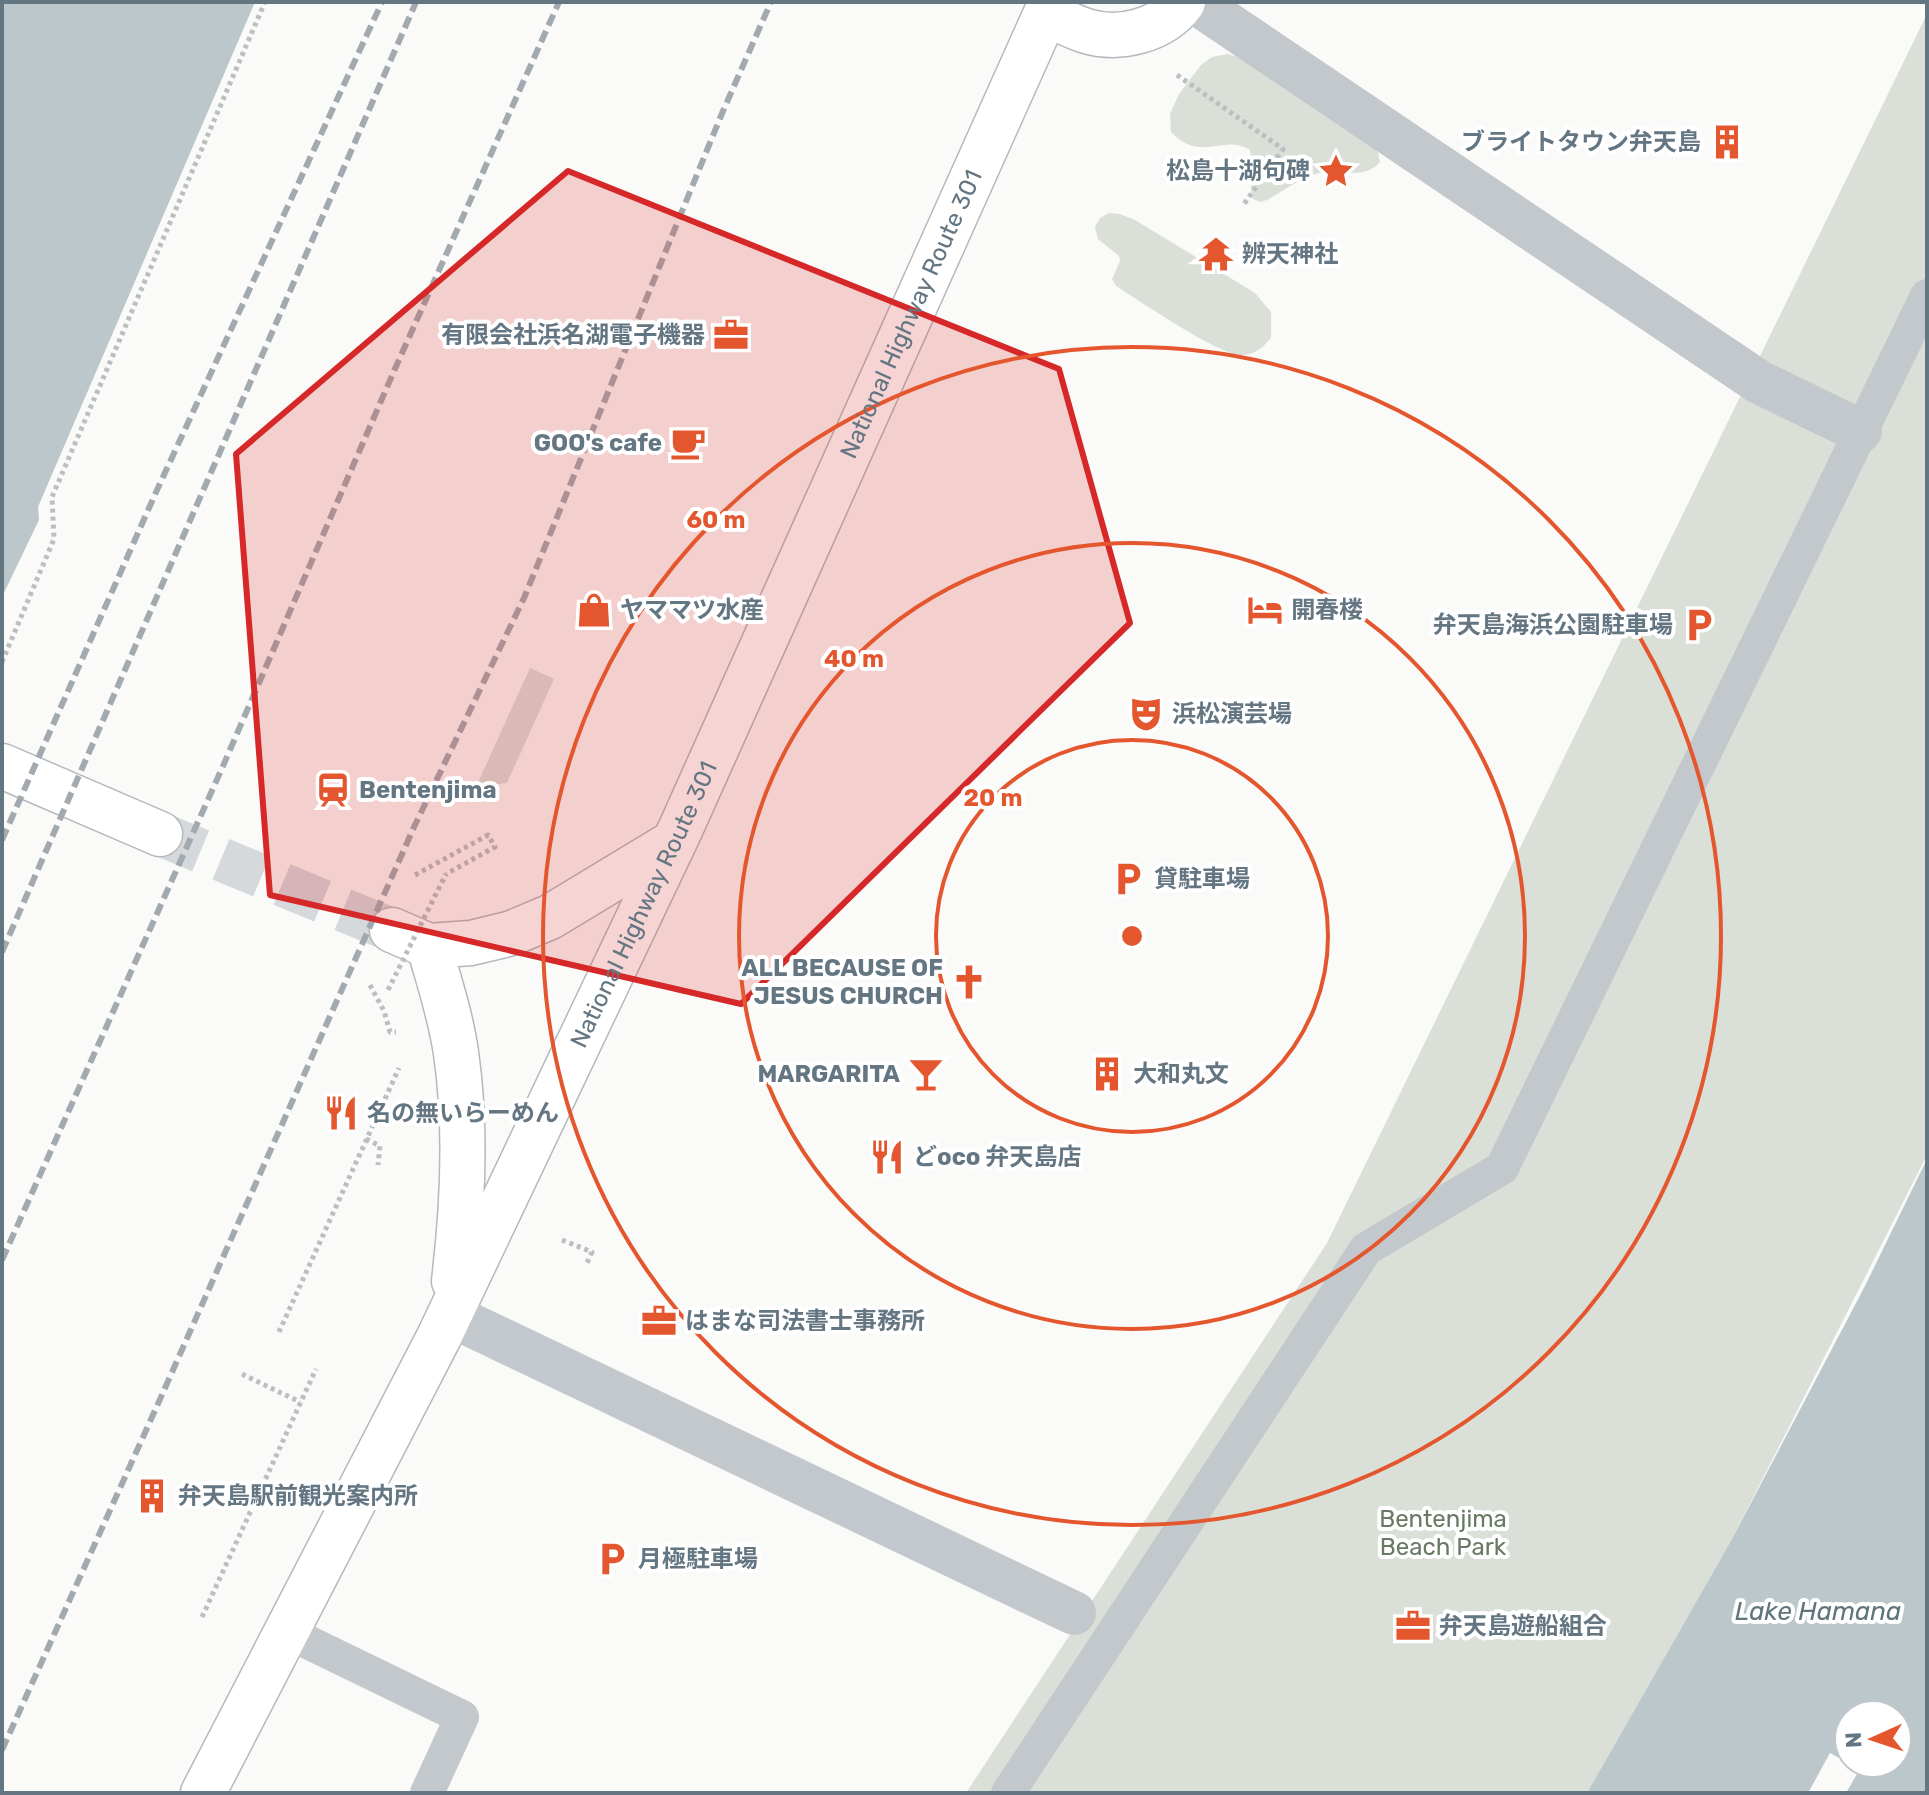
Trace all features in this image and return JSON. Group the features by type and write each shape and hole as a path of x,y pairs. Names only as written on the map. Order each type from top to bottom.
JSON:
{"main road":[{"path":"1048,8 1087,31 1111,36 1135,33 1159,23 1183,2"},
{"name":"National Highway Route 301","path":"203,1793 450,1315 674,842 1048,8"},
{"path":"2,766 160,834"},
{"path":"450,1315 461,1217 461,1108 456,1052 444,998 410,938 471,943 512,933 550,917 674,842"}],"street":[{"path":"1195,2 1759,382 1860,431"},
{"path":"450,1315 1074,1613"}],"lane":[{"path":"1008,1793 1366,1249 1502,1168 1927,296"},
{"path":"287,1632 462,1717 427,1793"}],"path":[{"path":"2,662 54,539 52,497 265,2"},
{"path":"1170,70 1283,149 1244,204"},
{"path":"388,990 446,874 495,847 488,835 415,875"},
{"path":"279,1332 404,1058"},
{"path":"366,1139 380,1146 378,1165"},
{"path":"562,1240 592,1252 587,1263"},
{"path":"202,1617 316,1369"},
{"path":"242,1374 300,1402"}],"highlighted area":[{"path":"568,171 1059,369 1130,623 741,1004 270,895 236,454"}],"green space":[{"name":"Bentenjima Beach Park","path":"1927,14 1927,1155 1732,1539 1587,1793 966,1793 1327,1243"},
{"path":"1227,54 1242,58 1371,144 1378,152 1380,162 1374,168 1359,173 1319,173 1267,200 1260,202 1253,199 1250,150 1231,145 1193,146 1171,132 1170,114 1179,94 1201,65 1212,57"},
{"path":"1109,213 1135,220 1255,293 1271,312 1271,338 1250,354 1229,352 1197,337 1116,286 1112,279 1120,261 1119,256 1098,239 1095,227 1100,218"},
{"path":"530,668 554,679 507,783 476,787"}],"water":[{"path":"2,2 255,2 38,507 39,520 2,597"},
{"name":"Lake Hamana","path":"1927,1159 1927,1793 1587,1793 1732,1539 1865,1286"}],"pier":[{"path":"1830,1753 1833,1755 1833,1779 1854,1779 1846,1793 1808,1793"}],"tunnel":[{"path":"160,834 392,930"}],"railway":[{"path":"2,840 157,490 382,2"},
{"path":"2,952 416,2"},
{"path":"2,1260 559,2"},
{"path":"2,1750 414,827 524,598 723,111 771,2"}],"place":[{"name":"ブライトタウン弁天島","path":"1727,142"},
{"name":"松島十湖句碑","path":"1336,171"},
{"name":"辨天神社","path":"1216,254"},
{"name":"有限会社浜名湖電子機器","path":"731,335"},
{"name":"GOO's cafe","path":"688,443"},
{"name":"ヤママツ水産","path":"594,610"},
{"name":"開春楼","path":"1265,610"},
{"name":"弁天島海浜公園駐車場","path":"1699,625"},
{"name":"浜松演芸場","path":"1146,714"},
{"name":"Bentenjima","path":"333,790"},
{"name":"貸駐車場","path":"1128,879"},
{"name":"ALL BECAUSE OF JESUS CHURCH","path":"969,982"},
{"name":"MARGARITA","path":"926,1074"},
{"name":"大和丸文","path":"1107,1074"},
{"name":"名の無いらーめん","path":"341,1113"},
{"name":"どoco 弁天島店","path":"887,1157"},
{"name":"はまな司法書士事務所","path":"659,1321"},
{"name":"弁天島駅前観光案内所","path":"152,1496"},
{"name":"月極駐車場","path":"612,1559"},
{"name":"弁天島遊船組合","path":"1413,1626"}]}
